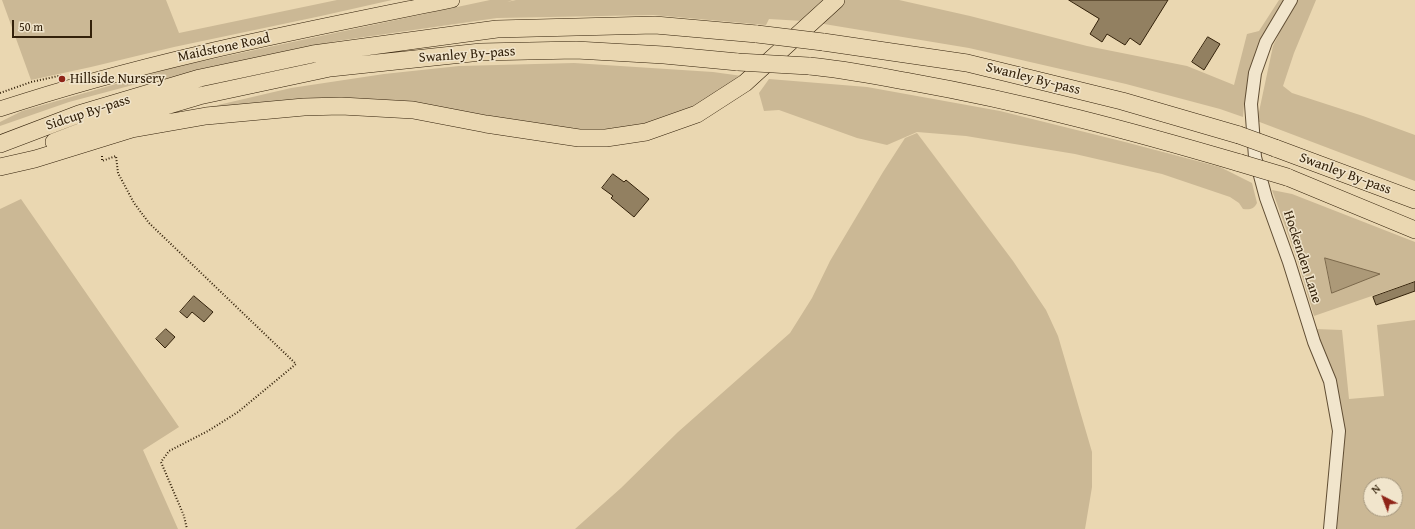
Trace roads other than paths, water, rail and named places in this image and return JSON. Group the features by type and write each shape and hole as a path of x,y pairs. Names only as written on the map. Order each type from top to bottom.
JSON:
{"highway":[{"path":"0,167 35,159 132,129 206,116 319,107 341,106 413,110 486,124 579,138 606,138 646,132 697,114 745,83 836,0"},
{"name":"Swanley By-pass","path":"200,78 313,54 497,29 655,25 757,34 967,63 1122,101 1275,148 1415,200"},
{"name":"Swanley By-pass","path":"199,96 330,68 481,52 576,50 664,55 842,69 973,93 1115,127 1240,162 1287,177 1415,230"},
{"name":"Sidcup By-pass","path":"0,144 79,114 200,78"},
{"name":"Sidcup By-pass","path":"0,164 88,129 199,96"}],"main road":[{"name":"Maidstone Road","path":"0,110 64,89 174,60 452,0"}],"street":[{"name":"Hockenden Lane","path":"1291,0 1266,42 1255,73 1251,104 1255,157 1266,198 1289,262 1314,342 1330,381 1339,430 1330,529"}],"place":[{"name":"Hillside Nursery","path":"62,79"}]}
